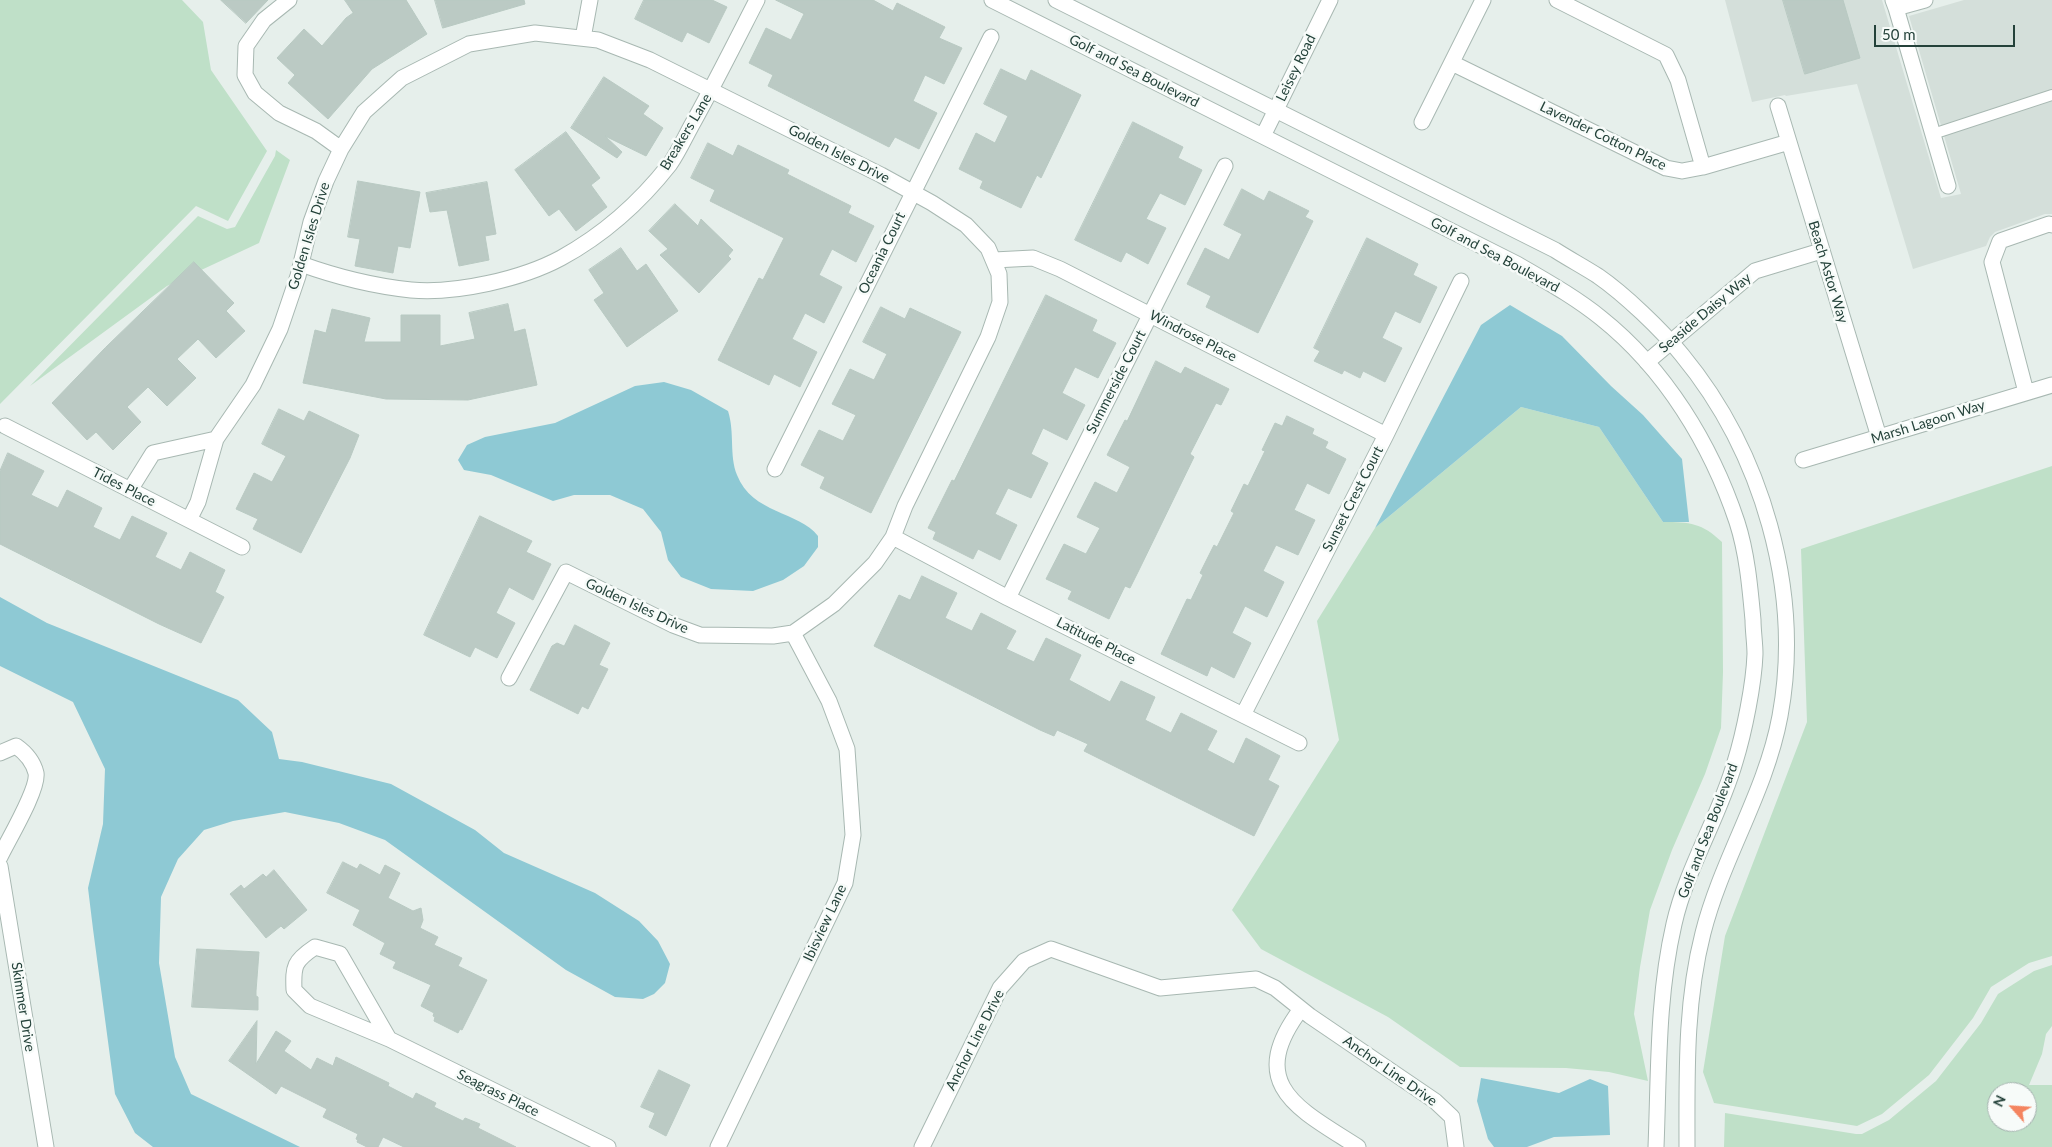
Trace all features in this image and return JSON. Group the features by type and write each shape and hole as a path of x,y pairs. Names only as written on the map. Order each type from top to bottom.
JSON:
{"street":[{"path":"289,0 264,20 246,46 245,75 254,93 279,113 316,131 341,149"},
{"path":"583,38 590,0"},
{"name":"Breakers Lane","path":"301,264 368,284 413,290 450,290 521,274 560,258 591,239 621,216 670,163 712,90 757,0"},
{"name":"Golf and Sea Boulevard","path":"992,0 1517,264 1560,289 1602,318 1647,362 1695,426 1717,471 1737,524 1750,585 1755,655 1748,705 1736,762 1687,879 1674,924 1664,978 1659,1030 1656,1147"},
{"name":"Golf and Sea Boulevard","path":"1056,0 1555,250 1600,278 1647,318 1682,354 1724,414 1750,468 1770,526 1783,593 1787,666 1780,718 1766,769 1715,890 1701,943 1692,987 1688,1035 1687,1147"},
{"name":"Leisey Road","path":"1263,136 1330,0"},
{"path":"1422,122 1483,0"},
{"path":"1557,0 1666,55 1678,80 1703,167"},
{"path":"1925,0 1894,4 1948,186"},
{"name":"Golden Isles Drive","path":"189,520 198,502 216,439 253,385 280,329 301,264 311,222 326,181 341,149 364,112 402,78 469,44 535,33 598,40 650,60 913,192 966,225 988,248 999,274 1000,302 988,336 905,506 893,537 875,563 834,604 793,633 773,636 700,635 673,624 566,572 509,678"},
{"name":"Oceania Court","path":"775,470 991,37"},
{"name":"Lavender Cotton Place","path":"1452,63 1666,168 1682,171 1703,167 1789,142"},
{"name":"Beach Astor Way","path":"1778,106 1879,437"},
{"name":"Summerside Court","path":"1008,598 1225,166"},
{"path":"2026,392 1992,262 2000,241 2049,224 2052,225"},
{"name":"Seaside Daisy Way","path":"1647,362 1755,271 1821,251"},
{"name":"Windrose Place","path":"994,260 1033,258 1060,269 1386,435"},
{"name":"Sunset Crest Court","path":"1243,715 1386,435 1461,281"},
{"name":"Marsh Lagoon Way","path":"1803,460 2052,384"},
{"name":"Tides Place","path":"5,426 242,547"},
{"path":"130,490 153,453 216,439"},
{"name":"Latitude Place","path":"893,537 1008,598 1299,743"},
{"name":"Ibisview Lane","path":"718,1147 845,883 853,835 847,749 829,701 793,633"},
{"path":"0,753 16,746 28,754 36,774 34,789 0,856"},
{"name":"Skimmer Drive","path":"0,866 46,1147"},
{"name":"Seagrass Place","path":"389,1039 340,954 315,947 303,955 293,969 294,990 310,1006 389,1039 608,1147"},
{"name":"Anchor Line Drive","path":"922,1147 1000,988 1024,960 1051,949 1160,988 1256,979 1275,988 1301,1009 1436,1101 1452,1117 1456,1147"},
{"path":"1301,1009 1289,1025 1278,1053 1277,1068 1282,1086 1290,1099 1304,1112 1358,1147"}],"lane":[{"path":"1933,134 2052,95"}],"shaded area":[{"path":"1725,0 1882,0 1941,198 1961,194 1909,16 1964,0 2052,0 2052,214 2045,214 1995,232 1990,237 1986,246 1913,269 1857,84 1752,102"}],"green space":[{"path":"0,0 182,0 203,22 211,70 267,151 228,221 196,206 0,404"},
{"path":"276,150 290,160 259,243 167,286 30,386 198,216 227,229 235,227 275,156"},
{"path":"1521,407 1599,427 1663,522 1681,522 1702,527 1722,542 1723,672 1721,728 1705,774 1672,850 1650,910 1634,1014 1648,1081 1609,1072 1566,1068 1460,1067 1388,1017 1261,949 1232,910 1339,740 1317,621 1375,528"},
{"path":"2052,466 2052,956 2029,963 1991,987 1973,1018 1929,1075 1882,1114 1857,1126 1714,1103 1703,1072 1725,936 1807,722 1801,549"},
{"path":"2052,965 2052,1026 2046,1034 2042,1054 2030,1082 1987,1082 1987,1132 2037,1132 2037,1085 2052,1085 2052,1147 1724,1147 1725,1113 1856,1134 1862,1134 1889,1120 1936,1081 1981,1023 1998,994 2034,971"}],"water":[{"path":"1510,305 1562,336 1611,386 1643,415 1682,459 1689,522 1663,522 1599,427 1521,407 1375,528 1481,325"},
{"path":"664,382 691,390 728,411 735,467 744,488 764,505 799,521 818,536 818,547 804,566 783,580 753,591 711,589 681,577 668,560 661,532 643,509 610,495 574,495 553,501 491,475 464,470 458,460 467,445 485,437 555,423 635,386"},
{"path":"0,597 47,623 238,700 272,732 279,759 302,762 391,784 475,830 504,853 595,893 639,921 658,941 670,964 665,983 654,994 643,999 615,997 566,970 385,840 339,823 285,812 233,821 204,830 178,859 161,897 159,963 175,1057 191,1094 300,1147 153,1147 135,1133 115,1094 93,929 88,888 103,824 105,769 73,702 0,666"},
{"path":"1481,1078 1559,1093 1590,1079 1608,1086 1610,1135 1554,1137 1527,1147 1494,1147 1488,1139 1477,1101"}],"building":[{"path":"221,0 268,0 246,23"},
{"path":"345,0 406,0 427,34 372,69 328,119 288,83 295,75 277,58 304,29 322,46 346,18 353,13"},
{"path":"435,0 524,0 525,4 443,28"},
{"path":"644,0 712,0 727,7 709,43 687,32 682,42 635,19"},
{"path":"776,0 873,0 893,11 897,3 945,27 939,38 962,48 944,84 925,75 913,101 937,113 919,149 895,137 889,147 768,86 773,75 749,63 766,28 791,40 804,14"},
{"path":"1783,0 1843,0 1860,58 1805,74"},
{"path":"1001,69 1026,81 1031,70 1081,95 1041,178 1037,175 1021,208 980,188 983,181 959,169 976,133 995,143 1008,116 984,104"},
{"path":"604,77 649,106 643,114 663,128 646,156 605,136 622,152 617,158 571,128"},
{"path":"1133,122 1183,147 1178,158 1202,170 1185,205 1160,193 1146,219 1166,228 1148,264 1126,252 1121,262 1075,240"},
{"path":"566,132 600,178 591,185 607,207 576,231 559,209 549,216 515,170"},
{"path":"708,143 733,156 738,145 789,170 787,174 851,206 848,213 874,226 856,262 832,249 819,275 842,287 824,323 805,313 792,339 817,352 800,387 774,374 769,385 718,360 759,278 763,280 784,238 710,201 715,190 691,178"},
{"path":"358,181 420,192 410,248 398,246 393,273 355,266 360,239 348,237"},
{"path":"487,182 496,234 485,236 489,260 459,266 447,210 430,212 426,193"},
{"path":"1242,189 1264,201 1269,191 1309,211 1305,217 1313,221 1258,333 1206,307 1211,296 1187,284 1205,248 1229,260 1242,234 1224,225"},
{"path":"675,204 698,226 701,219 733,250 728,256 731,259 699,293 660,255 668,249 649,231"},
{"path":"1367,238 1418,264 1413,275 1437,287 1420,323 1395,311 1382,338 1402,348 1385,382 1363,371 1360,378 1344,370 1342,374 1314,361 1320,351 1314,348"},
{"path":"621,248 637,271 646,264 678,311 627,347 594,300 604,293 589,270"},
{"path":"194,262 234,303 226,311 245,331 216,358 198,339 177,359 196,378 167,406 148,387 127,407 141,422 113,450 96,432 87,440 52,403 105,348"},
{"path":"1046,295 1097,320 1092,331 1116,343 1098,378 1075,367 1062,393 1085,405 1067,440 1043,428 1031,454 1048,463 1031,498 1008,488 995,514 1017,525 1000,560 978,549 973,559 933,539 936,532 928,528 952,480 954,481"},
{"path":"508,304 514,332 525,329 537,385 468,400 386,399 303,383 315,330 326,333 332,309 370,318 364,342 401,342 401,315 440,315 440,346 475,339 469,313"},
{"path":"881,307 905,319 910,308 961,332 871,513 820,488 825,477 801,465 819,430 843,441 856,415 832,404 850,369 874,380 887,354 863,342"},
{"path":"1156,361 1181,374 1185,367 1229,389 1221,405 1216,403 1190,454 1194,457 1138,572 1130,588 1125,586 1109,619 1068,599 1072,591 1046,579 1064,544 1086,554 1100,528 1077,517 1095,482 1117,493 1130,467 1107,455 1125,420 1127,421"},
{"path":"279,409 304,421 309,411 359,435 350,458 301,553 253,529 258,519 236,509 254,473 272,482 286,456 262,444"},
{"path":"1287,416 1314,429 1312,434 1328,442 1325,448 1346,459 1329,494 1307,483 1294,510 1315,520 1298,555 1276,545 1263,571 1284,582 1267,617 1245,606 1232,633 1251,643 1234,678 1211,666 1207,676 1161,654 1187,599 1191,600 1203,575 1200,573 1214,545 1217,547 1234,513 1231,511 1244,484 1248,486 1265,451 1262,450 1275,423 1282,426"},
{"path":"8,453 44,471 31,495 58,508 67,490 102,508 93,527 120,540 132,516 167,533 155,557 181,570 190,552 225,570 215,592 224,597 201,643 159,624 0,544 0,471"},
{"path":"480,516 532,541 526,552 551,564 533,600 509,587 496,613 515,623 497,658 475,647 470,657 424,635"},
{"path":"922,576 957,593 945,618 972,631 981,613 1016,631 1006,649 1034,662 1046,638 1081,655 1069,680 1110,702 1121,681 1155,697 1145,720 1171,733 1181,713 1217,731 1207,750 1234,764 1246,738 1280,756 1268,780 1279,786 1254,836 1084,751 1088,744 1057,730 1054,736 1040,730 874,646 899,595 910,600"},
{"path":"575,625 610,643 599,665 608,669 588,709 582,706 578,714 530,690 552,646 557,643 564,646"},
{"path":"343,862 357,869 360,864 380,875 385,865 400,873 388,898 413,911 421,908 423,920 420,928 438,937 434,945 462,958 458,966 487,980 462,1030 460,1029 458,1033 434,1021 434,1013 421,1006 431,985 393,968 396,962 380,954 385,943 353,925 360,910 327,893"},
{"path":"274,870 307,910 284,929 281,926 266,938 230,894 241,885 244,889 263,874 266,877"},
{"path":"197,949 259,952 256,991 258,1010 192,1007"},
{"path":"257,1021 256,1064 276,1031 291,1041 284,1051 311,1070 317,1058 333,1066 336,1057 389,1083 388,1086 413,1099 416,1093 436,1103 434,1107 463,1121 465,1118 480,1124 478,1128 516,1147 404,1147 383,1137 378,1147 367,1147 357,1142 358,1134 323,1117 327,1109 281,1086 276,1094 229,1061"},
{"path":"659,1070 690,1085 666,1136 649,1127 655,1113 641,1107"}]}
